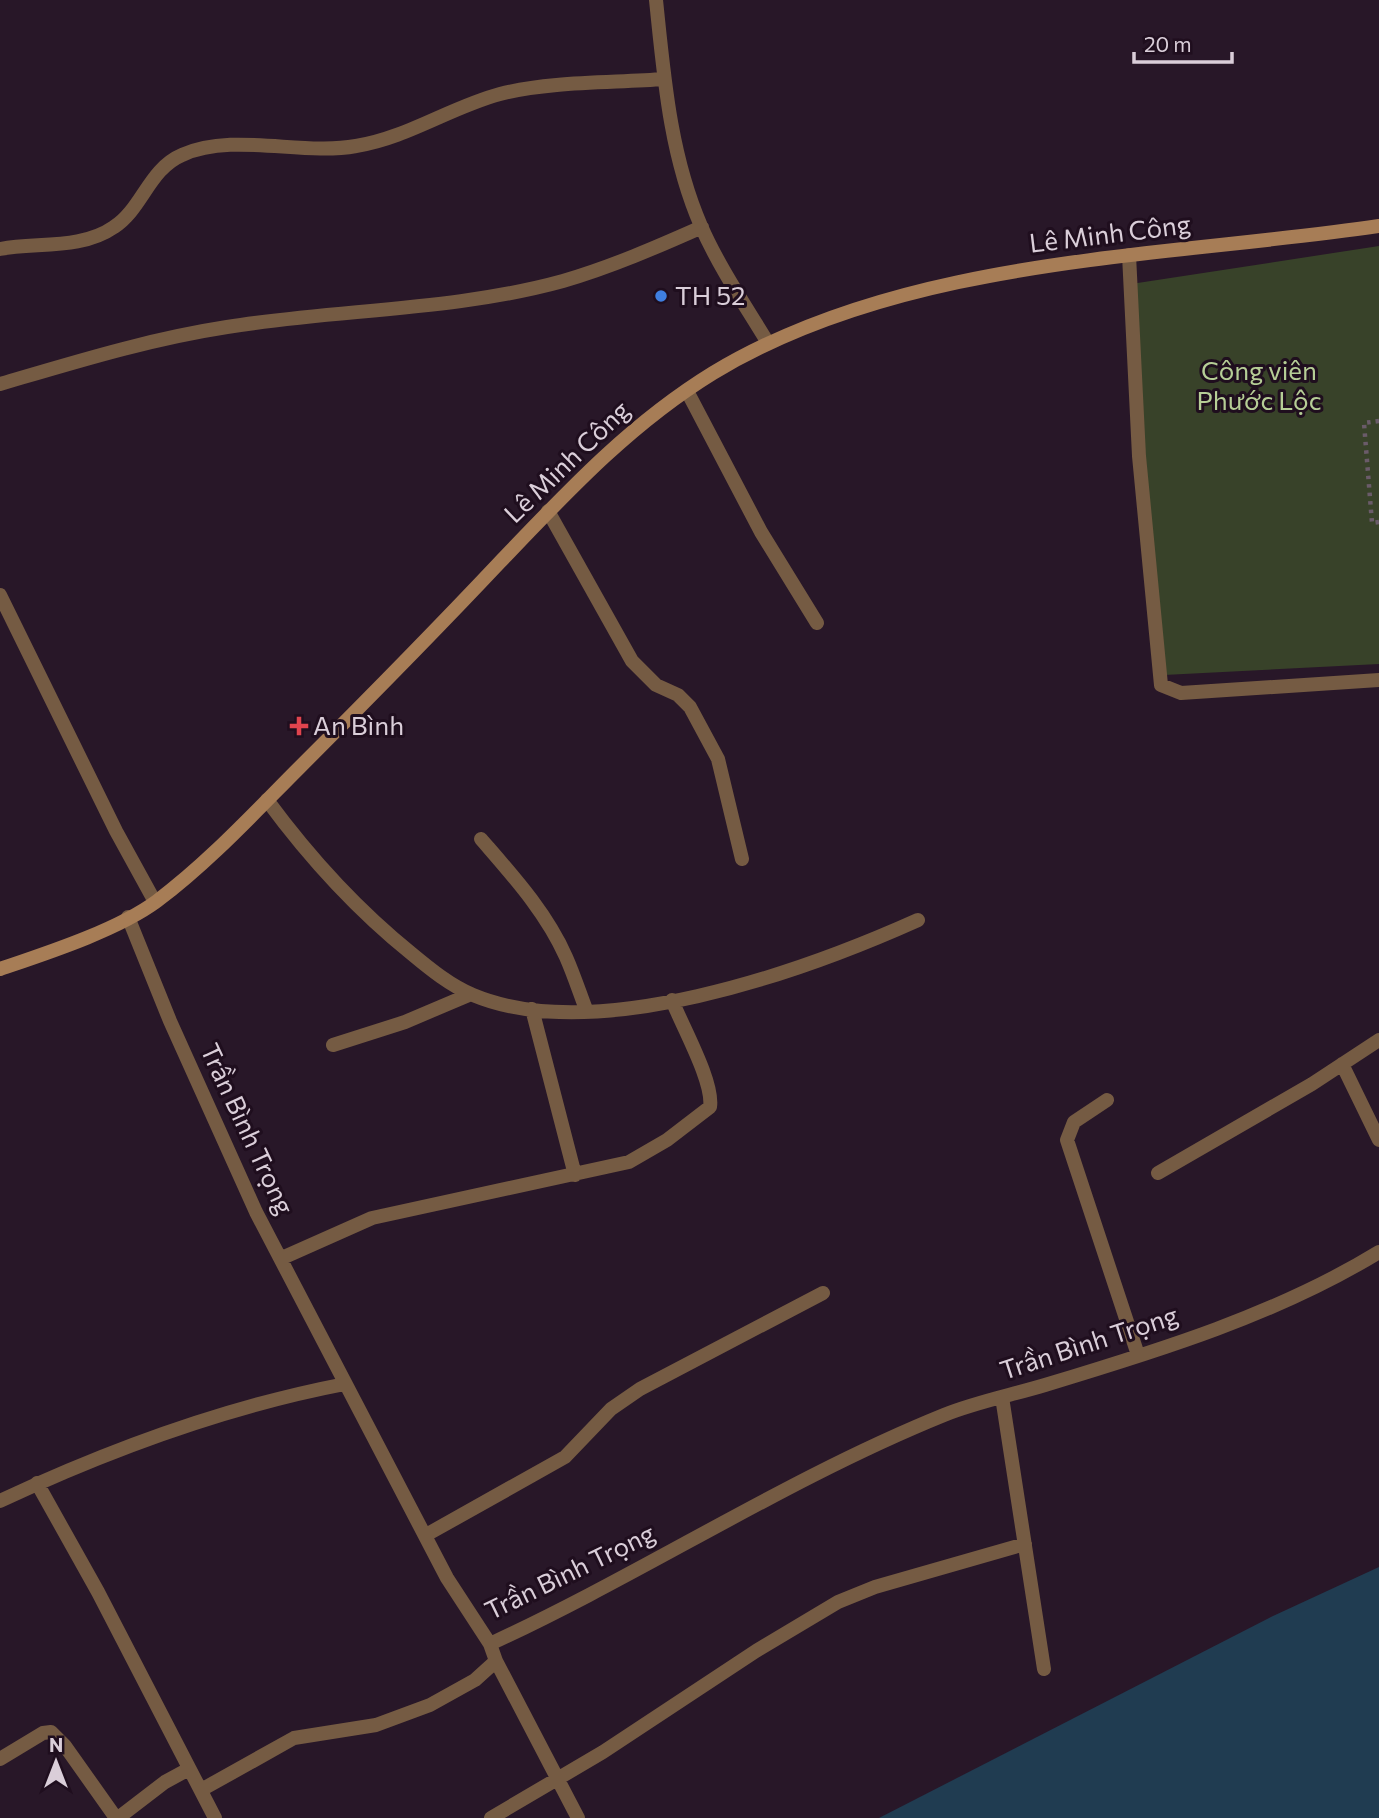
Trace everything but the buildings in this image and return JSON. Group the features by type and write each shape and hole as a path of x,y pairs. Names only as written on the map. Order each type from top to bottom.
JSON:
{"main road":[{"name":"Lê Minh Công","path":"0,969 128,917 155,902 267,800 617,443 687,391 768,344 912,295 1030,269 1379,226"}],"street":[{"path":"656,0 672,133 702,227 768,344"},
{"path":"0,249 84,239 113,228 163,166 183,154 245,146 330,149 355,146 378,141 503,93 664,79"},
{"path":"0,384 139,344 188,334 355,311 448,302 563,281 654,249 702,227"},
{"path":"1129,255 1138,443 1161,685 1181,693 1379,680"},
{"path":"687,391 761,532 817,623"},
{"path":"548,511 632,661 656,685 678,695 690,707 718,759 743,859"},
{"path":"0,595 116,831 155,902"},
{"path":"267,800 312,859 367,914 422,962 471,994 510,1007 587,1013 672,1000 827,958 918,920"},
{"path":"481,839 525,889 548,923 566,957 587,1013"},
{"name":"Trần Bình Trọng","path":"128,917 215,1125 345,1384 457,1595 484,1631 490,1644 538,1621 774,1493 906,1431 1219,1327 1285,1299 1379,1252"},
{"path":"333,1045 395,1026 471,994"},
{"path":"282,1258 383,1214 603,1170 647,1154 710,1107 706,1083 672,1000"},
{"path":"532,1009 575,1175"},
{"path":"1158,1173 1379,1040"},
{"path":"1342,1064 1379,1140"},
{"path":"1107,1100 1074,1122 1068,1140 1138,1354"},
{"path":"426,1535 565,1457 611,1409 640,1389 823,1293"},
{"path":"0,1501 37,1483 209,1417 282,1396 345,1384"},
{"path":"1002,1397 1044,1669"},
{"path":"37,1483 98,1592 215,1818"},
{"path":"492,1818 838,1602 875,1587 1025,1544"},
{"path":"490,1644 496,1661 578,1818"},
{"path":"201,1790 294,1738 376,1725 430,1705 475,1680 496,1661"},
{"path":"0,1759 43,1733 51,1732 65,1746 117,1818 165,1782 189,1769"}],"path":[{"path":"1379,421 1364,422 1372,523 1379,522"}],"green space":[{"name":"Công viên Phước Lộc","path":"1379,246 1379,664 1164,675 1131,284"}],"water":[{"path":"1379,1567 1379,1818 879,1818 1273,1616"}],"place":[{"name":"TH 52","path":"661,296"},
{"name":"An Bình","path":"299,726"}]}
